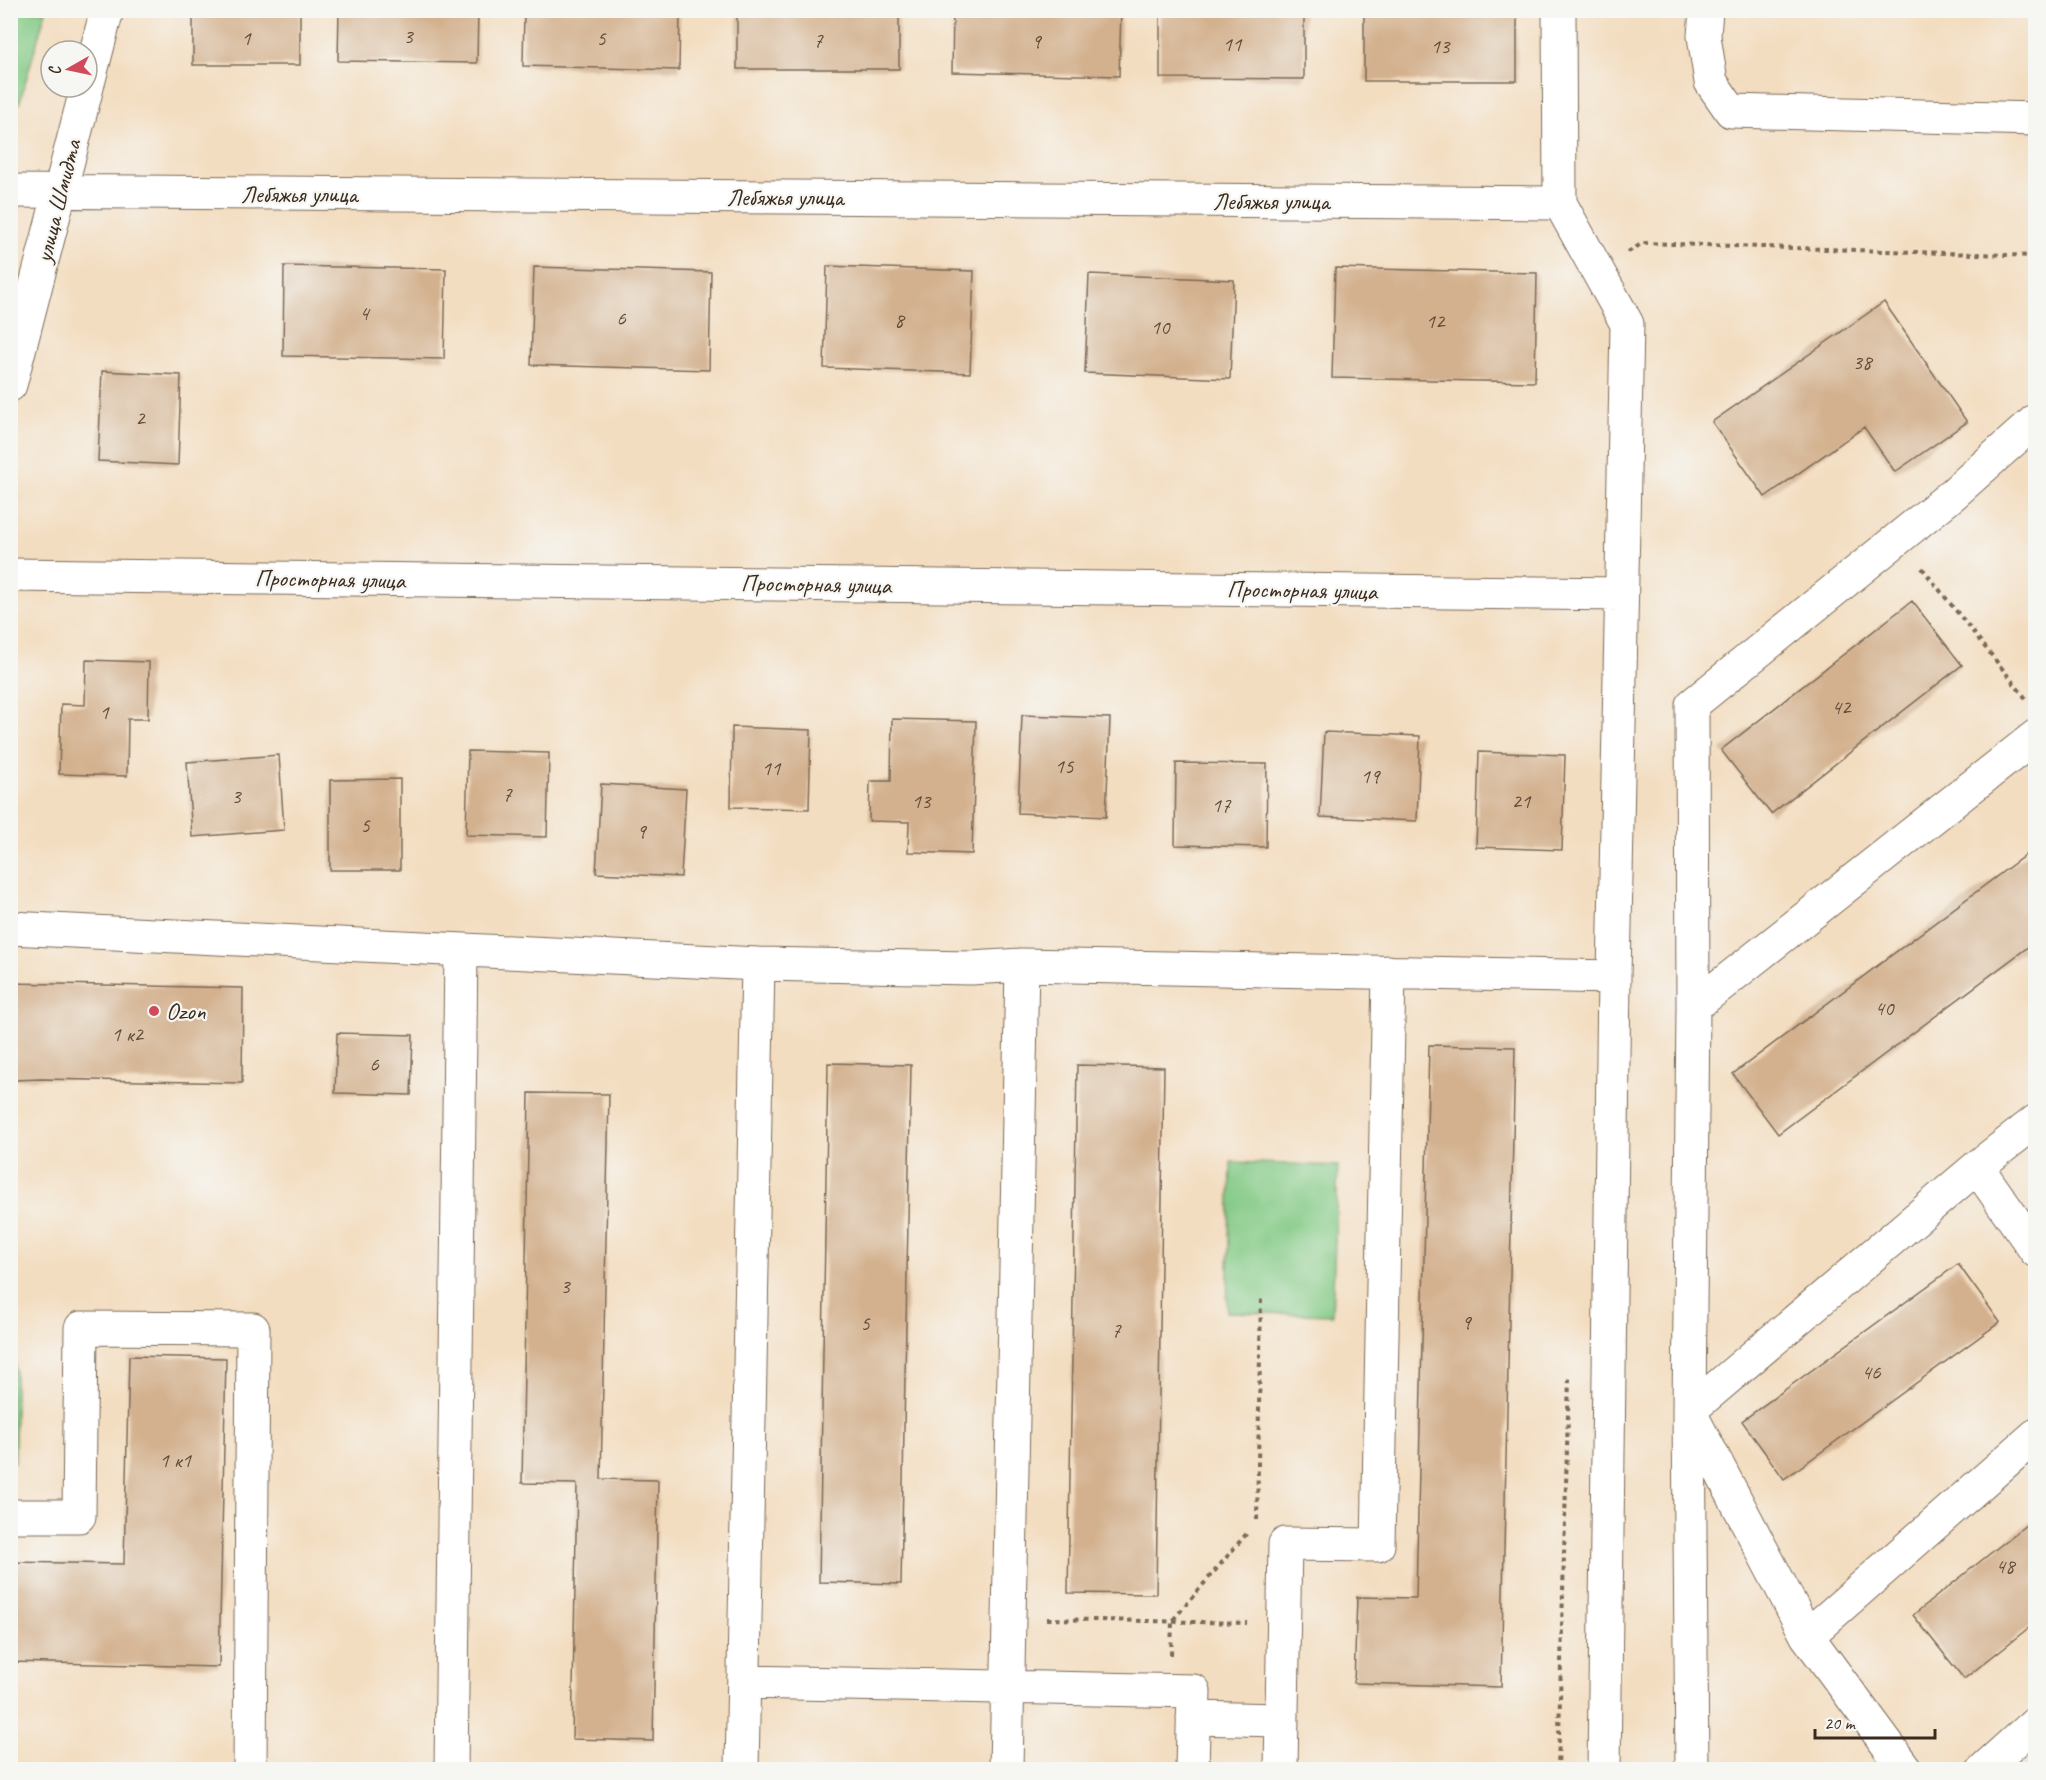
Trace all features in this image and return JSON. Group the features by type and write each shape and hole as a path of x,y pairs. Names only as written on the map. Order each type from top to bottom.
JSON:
{"street":[{"name":"улица Шмидта","path":"99,41 107,10"},
{"path":"1559,10 1560,203 1627,324 1614,977 1604,1770"},
{"path":"1706,10 1704,36 1711,82 1731,111 2036,119"},
{"name":"улица Шмидта","path":"10,385 84,99"},
{"name":"Лебяжья улица","path":"10,191 1560,203"},
{"path":"1692,1770 1689,1411 1693,1007 1692,705 1952,495 2036,420"},
{"name":"Просторная улица","path":"10,575 1621,594"},
{"path":"1693,1007 2036,736"},
{"path":"10,928 758,964 971,968 1022,965 1614,977"},
{"path":"451,1770 461,950"},
{"path":"742,1770 758,964"},
{"path":"1006,1770 1022,965"},
{"path":"1281,1770 1285,1544 1378,1545 1389,972"},
{"path":"1689,1411 1977,1167 2036,1121"},
{"path":"1977,1167 2036,1251"},
{"path":"10,1516 79,1516 81,1328 253,1329 250,1770"},
{"path":"1689,1411 1807,1636 1906,1770"},
{"path":"1807,1636 2036,1435"},
{"path":"744,1682 1194,1691 1192,1770"},
{"path":"1193,1718 1282,1720"},
{"path":"1983,1770 2036,1722"}],"path":[{"path":"1597,269 1643,243 2036,256"},
{"path":"1898,538 2028,702"},
{"path":"1257,1522 1261,1297"},
{"path":"1172,1621 1249,1532"},
{"path":"1009,1618 1283,1624"}],"green space":[{"path":"10,11 46,11 19,104 11,103"},
{"path":"1231,1162 1338,1166 1332,1315 1227,1312"},
{"path":"10,1314 15,1314 15,1463 10,1463"}],"building":[{"path":"193,10 300,10 300,65 193,65"},
{"path":"339,10 478,10 477,63 338,61"},
{"path":"524,10 680,10 679,70 523,66"},
{"path":"737,10 899,10 899,69 737,69"},
{"path":"953,10 1121,10 1119,76 952,72"},
{"path":"1160,10 1304,10 1304,79 1160,78"},
{"path":"1364,10 1517,10 1517,81 1364,81"},
{"path":"284,266 446,269 444,359 283,356"},
{"path":"827,266 974,271 970,373 824,368"},
{"path":"534,267 711,272 709,370 531,365"},
{"path":"1335,268 1537,273 1535,382 1332,378"},
{"path":"1089,274 1234,280 1230,379 1085,373"},
{"path":"1884,302 1967,422 1895,472 1864,427 1765,497 1712,422"},
{"path":"102,371 181,375 178,465 98,461"},
{"path":"1912,601 1962,665 1771,814 1721,750"},
{"path":"86,660 149,662 148,719 128,719 127,776 59,774 61,704 85,705"},
{"path":"1022,715 1110,718 1106,817 1018,813"},
{"path":"892,719 976,721 972,854 908,852 909,822 869,821 870,781 891,781"},
{"path":"732,727 811,730 809,809 731,807"},
{"path":"1324,732 1420,736 1417,821 1320,817"},
{"path":"468,751 549,753 547,837 466,835"},
{"path":"1479,752 1565,755 1562,850 1476,847"},
{"path":"279,755 284,830 192,837 187,762"},
{"path":"1176,763 1267,764 1266,847 1175,845"},
{"path":"400,779 400,870 330,870 330,780"},
{"path":"601,784 686,789 681,877 596,873"},
{"path":"2036,847 2036,941 1778,1134 1733,1074"},
{"path":"10,983 243,988 242,1083 41,1079 14,1080 10,1087"},
{"path":"337,1033 413,1035 411,1095 335,1093"},
{"path":"1429,1045 1515,1047 1501,1687 1354,1683 1357,1597 1416,1598"},
{"path":"828,1063 911,1065 901,1584 819,1582"},
{"path":"1077,1065 1164,1067 1156,1594 1068,1593"},
{"path":"529,1093 609,1094 601,1479 658,1480 653,1741 572,1739 577,1484 522,1483"},
{"path":"1958,1264 2000,1322 1784,1479 1742,1421"},
{"path":"129,1356 226,1358 219,1667 10,1662 10,1562 124,1564"},
{"path":"2036,1517 2036,1622 1964,1679 1913,1615"}],"place":[{"name":"Ozon","path":"154,1011"}]}
